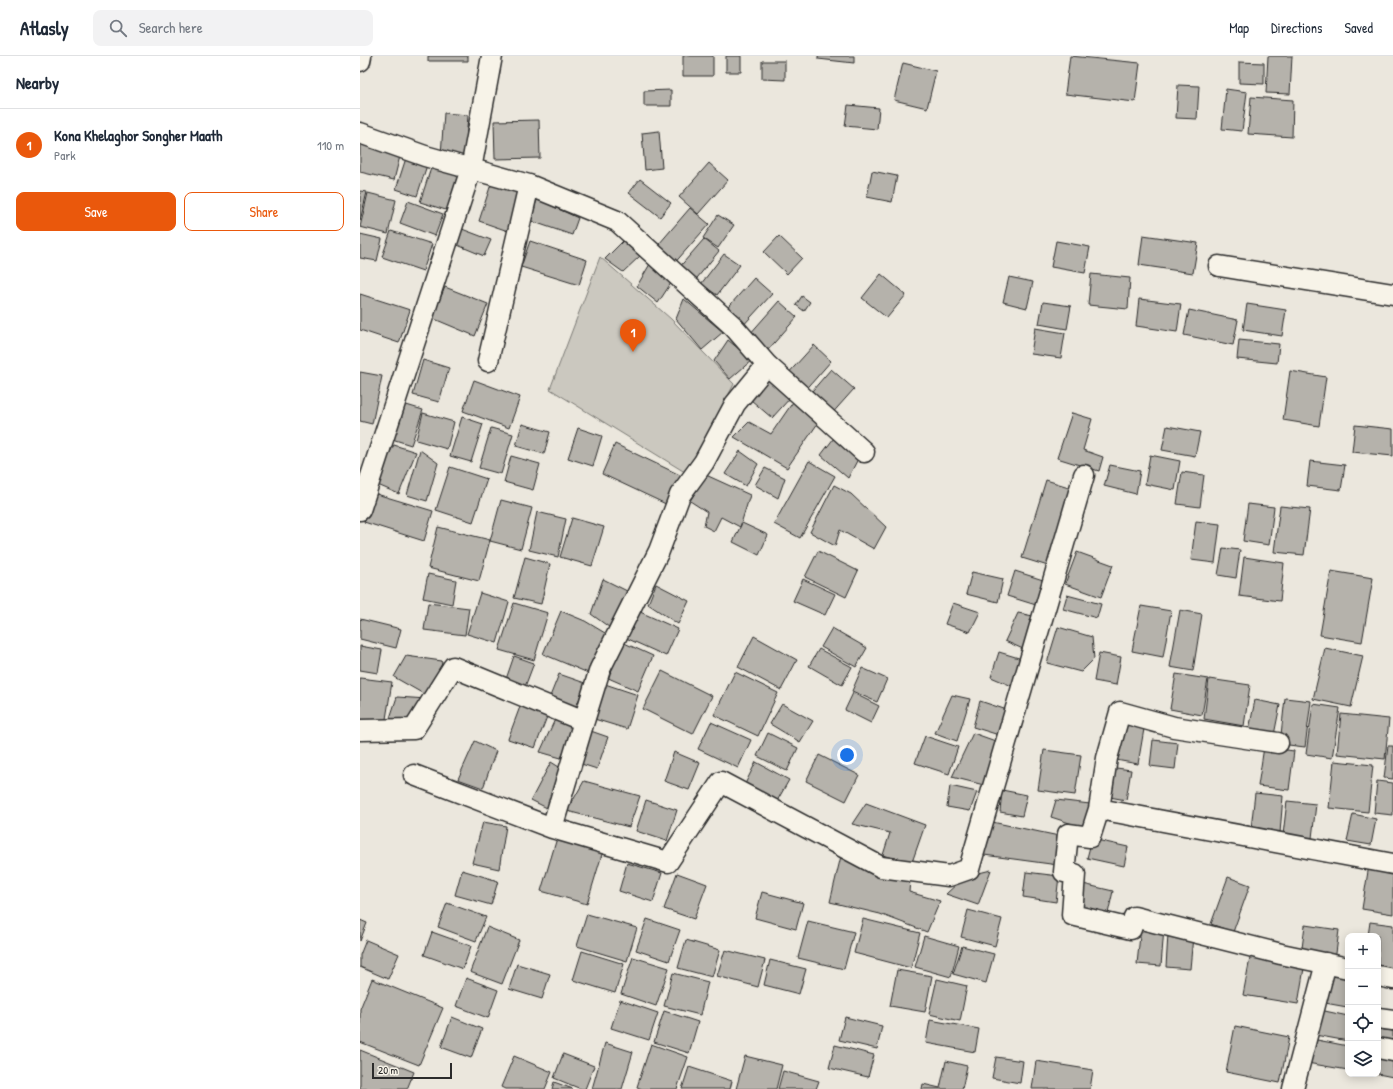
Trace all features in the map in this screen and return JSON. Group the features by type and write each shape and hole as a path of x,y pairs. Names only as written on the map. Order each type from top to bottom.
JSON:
{"street":[{"path":"360,61 361,56"},
{"path":"360,510 471,169 492,56"},
{"path":"360,133 425,156 529,185 617,221 733,326 767,366 864,452"},
{"path":"488,362 529,185"},
{"path":"1220,266 1393,294"},
{"path":"552,828 600,669 659,551 680,495 704,462 735,404 767,366"},
{"path":"414,775 552,828 668,862 721,782 881,867 949,876 968,869 1084,475"},
{"path":"360,730 414,729 453,667 584,721"},
{"path":"1278,743 1174,727 1120,712 1107,758 1098,809 1090,837 1068,834 1064,872 1075,874 1072,915 1131,929 1134,917 1281,954 1345,967"},
{"path":"1098,809 1393,864"},
{"path":"1293,1089 1326,963"},
{"path":"1381,977 1393,979"},
{"path":"1381,1018 1393,1020"},
{"path":"1381,1049 1393,1051"}],"shaded area":[{"path":"600,257 671,319 734,384 688,474 550,389"}],"building":[{"path":"428,56 468,56 468,61 428,61"},
{"path":"683,56 713,56 713,76 683,76"},
{"path":"726,56 741,56 741,72 726,72"},
{"path":"818,56 854,56 854,63 818,59"},
{"path":"1070,56 1140,63 1135,102 1065,94"},
{"path":"1268,56 1292,56 1290,94 1266,93"},
{"path":"762,61 785,61 785,80 762,79"},
{"path":"1239,62 1264,63 1264,84 1239,83"},
{"path":"903,63 936,71 927,108 894,100"},
{"path":"1178,85 1199,86 1197,119 1176,118"},
{"path":"1226,89 1247,92 1242,131 1222,129"},
{"path":"671,90 671,106 644,106 644,91"},
{"path":"1251,97 1293,100 1292,137 1248,134"},
{"path":"848,105 879,108 877,129 845,126"},
{"path":"444,113 468,115 465,157 441,155"},
{"path":"539,120 540,158 495,159 494,121"},
{"path":"659,131 662,168 645,170 642,133"},
{"path":"360,143 401,152 394,180 360,172"},
{"path":"407,155 428,162 417,196 396,189"},
{"path":"709,163 728,180 698,214 679,197"},
{"path":"432,165 461,174 449,211 420,202"},
{"path":"872,171 897,176 892,202 867,197"},
{"path":"640,179 671,203 660,217 629,193"},
{"path":"492,181 521,190 508,231 479,221"},
{"path":"360,191 367,192 360,221"},
{"path":"368,193 396,200 388,234 360,227"},
{"path":"537,199 578,218 572,235 531,221"},
{"path":"408,201 443,214 435,236 400,223"},
{"path":"690,208 709,224 672,266 653,251"},
{"path":"718,215 734,225 718,248 703,238"},
{"path":"462,229 491,240 484,256 455,244"},
{"path":"391,231 432,244 423,271 382,257"},
{"path":"360,234 382,239 377,261 360,258"},
{"path":"1143,235 1198,243 1193,273 1139,265"},
{"path":"779,236 802,258 787,274 764,252"},
{"path":"704,239 719,251 693,283 677,270"},
{"path":"530,241 587,260 579,285 521,267"},
{"path":"623,241 640,256 623,272 605,259"},
{"path":"1056,241 1090,247 1085,273 1051,267"},
{"path":"724,254 740,265 717,295 701,284"},
{"path":"650,264 673,280 658,303 637,286"},
{"path":"881,274 906,295 887,318 862,298"},
{"path":"1091,274 1130,278 1128,309 1088,305"},
{"path":"1009,277 1033,282 1027,308 1003,302"},
{"path":"754,278 772,294 740,329 723,313"},
{"path":"445,287 488,304 475,336 432,318"},
{"path":"360,294 410,310 399,343 360,330"},
{"path":"802,296 810,302 804,311 796,305"},
{"path":"684,299 723,332 702,350 676,319"},
{"path":"1139,299 1181,304 1177,332 1136,326"},
{"path":"779,301 797,317 767,351 749,335"},
{"path":"1043,302 1071,306 1067,329 1039,324"},
{"path":"1247,304 1286,310 1282,336 1243,330"},
{"path":"1189,310 1238,320 1233,345 1184,335"},
{"path":"1035,328 1065,333 1061,358 1031,354"},
{"path":"728,340 752,360 730,379 714,361"},
{"path":"1239,340 1279,344 1277,363 1237,359"},
{"path":"814,345 831,361 803,393 785,377"},
{"path":"423,360 449,368 439,402 413,395"},
{"path":"831,369 854,389 829,417 806,398"},
{"path":"1290,371 1326,377 1319,426 1283,420"},
{"path":"360,372 382,376 372,424 360,421"},
{"path":"767,379 791,397 772,418 751,400"},
{"path":"474,380 520,397 509,428 463,411"},
{"path":"793,402 818,423 787,468 734,437 749,422 771,434"},
{"path":"403,404 423,410 411,445 392,439"},
{"path":"423,413 454,422 447,449 416,440"},
{"path":"1072,413 1092,419 1083,450 1103,457 1099,471 1057,458"},
{"path":"462,417 483,424 471,462 450,456"},
{"path":"522,424 550,432 544,454 516,446"},
{"path":"1355,425 1393,429 1393,456 1352,452"},
{"path":"1167,426 1200,432 1195,456 1162,450"},
{"path":"491,428 513,434 501,474 479,468"},
{"path":"578,428 602,436 593,466 568,458"},
{"path":"834,438 859,457 848,478 821,455"},
{"path":"615,444 682,476 668,505 602,474"},
{"path":"394,445 416,452 399,494 373,483"},
{"path":"420,450 438,463 427,501 407,495"},
{"path":"740,451 758,464 746,486 725,474"},
{"path":"1150,455 1180,461 1175,490 1145,484"},
{"path":"511,456 540,464 533,490 504,482"},
{"path":"809,461 835,476 800,538 774,524"},
{"path":"1310,461 1345,465 1341,490 1307,486"},
{"path":"1110,465 1140,471 1136,494 1104,486"},
{"path":"450,467 487,479 473,522 436,510"},
{"path":"765,468 785,478 778,498 755,485"},
{"path":"1182,472 1204,475 1200,507 1177,504"},
{"path":"706,475 750,495 740,527 721,517 714,531 704,526 707,512 690,501"},
{"path":"1046,480 1072,488 1048,566 1022,558"},
{"path":"834,485 851,494 886,527 874,549 840,530 835,546 810,532"},
{"path":"373,493 433,511 424,541 364,522"},
{"path":"501,500 532,508 521,549 490,541"},
{"path":"1248,504 1274,507 1269,545 1243,541"},
{"path":"1280,506 1310,509 1304,555 1274,552"},
{"path":"537,512 566,519 558,557 529,550"},
{"path":"572,518 604,527 592,566 560,557"},
{"path":"1196,521 1220,524 1215,563 1191,560"},
{"path":"742,523 768,535 759,555 733,542"},
{"path":"438,527 490,540 479,581 428,568"},
{"path":"1223,548 1240,550 1236,578 1218,575"},
{"path":"818,551 858,571 846,597 805,577"},
{"path":"1077,552 1113,565 1101,597 1065,584"},
{"path":"525,557 550,564 541,604 514,598"},
{"path":"1244,557 1284,563 1280,601 1239,596"},
{"path":"1015,571 1043,580 1036,605 1007,596"},
{"path":"1331,571 1373,578 1362,642 1320,635"},
{"path":"972,572 1003,579 998,602 966,594"},
{"path":"428,574 456,580 452,604 423,598"},
{"path":"603,579 631,593 613,630 591,614"},
{"path":"803,579 835,594 825,615 793,601"},
{"path":"656,584 689,601 678,624 648,604"},
{"path":"480,593 509,602 497,643 467,634"},
{"path":"1067,595 1101,604 1097,618 1063,609"},
{"path":"428,603 469,608 465,635 424,630"},
{"path":"514,603 548,613 534,660 499,650"},
{"path":"953,603 980,612 970,632 945,624"},
{"path":"1141,606 1171,611 1163,657 1132,651"},
{"path":"1180,610 1202,614 1193,671 1170,667"},
{"path":"561,611 585,621 610,636 593,675 543,654"},
{"path":"638,611 678,629 666,656 626,638"},
{"path":"1018,613 1033,616 1023,649 1005,641"},
{"path":"360,619 401,629 396,648 360,639"},
{"path":"1058,627 1092,637 1094,659 1081,672 1047,663"},
{"path":"832,628 867,648 856,667 821,647"},
{"path":"754,636 797,660 781,690 738,667"},
{"path":"622,642 653,656 638,691 606,677"},
{"path":"360,646 382,650 378,673 360,670"},
{"path":"1325,648 1363,656 1351,707 1313,699"},
{"path":"819,649 852,667 842,685 809,666"},
{"path":"999,652 1022,659 1012,686 991,677"},
{"path":"1099,653 1121,657 1116,685 1094,681"},
{"path":"406,656 442,661 440,677 429,697 394,677"},
{"path":"514,656 534,663 523,692 504,685"},
{"path":"862,668 887,679 877,702 852,691"},
{"path":"662,671 712,696 693,734 643,709"},
{"path":"735,672 778,693 758,736 714,715"},
{"path":"559,674 585,683 576,708 549,699"},
{"path":"1176,674 1208,679 1202,715 1170,709"},
{"path":"360,678 392,682 385,725 360,721"},
{"path":"1209,679 1250,685 1244,726 1204,719"},
{"path":"602,683 638,695 627,729 591,718"},
{"path":"853,693 879,706 871,723 845,710"},
{"path":"952,695 970,699 957,741 935,733"},
{"path":"397,697 427,699 412,726 388,724"},
{"path":"1285,698 1311,701 1305,747 1280,744"},
{"path":"1255,700 1280,705 1274,735 1249,730"},
{"path":"980,701 1007,710 999,735 973,727"},
{"path":"521,704 548,714 535,748 508,739"},
{"path":"782,704 813,721 800,742 770,724"},
{"path":"1313,704 1340,708 1332,758 1306,754"},
{"path":"1341,714 1389,719 1385,759 1337,754"},
{"path":"557,715 577,723 561,758 540,752"},
{"path":"1123,719 1145,723 1138,764 1116,760"},
{"path":"711,722 751,740 738,768 698,749"},
{"path":"585,729 608,737 597,769 575,762"},
{"path":"768,733 798,748 787,771 757,756"},
{"path":"973,733 1001,743 988,786 952,777"},
{"path":"925,736 958,747 949,774 915,763"},
{"path":"1153,740 1178,743 1175,769 1150,766"},
{"path":"475,741 496,751 483,788 458,779"},
{"path":"1388,746 1393,746 1393,779 1384,778"},
{"path":"1264,747 1294,751 1289,790 1258,786"},
{"path":"1044,750 1081,755 1075,795 1038,790"},
{"path":"674,752 700,763 689,790 664,781"},
{"path":"819,755 859,775 846,801 806,781"},
{"path":"1334,761 1373,765 1368,812 1329,808"},
{"path":"551,762 564,770 551,810 531,800"},
{"path":"756,762 789,780 777,801 745,784"},
{"path":"1109,767 1131,770 1126,800 1104,796"},
{"path":"584,781 640,796 629,827 567,811"},
{"path":"1377,781 1393,783 1393,815 1374,813"},
{"path":"950,786 977,792 970,811 947,807"},
{"path":"1002,790 1027,795 1022,816 1000,812"},
{"path":"1255,793 1283,796 1280,833 1251,829"},
{"path":"646,800 677,810 667,841 636,831"},
{"path":"1056,800 1090,804 1085,828 1051,817"},
{"path":"1287,801 1316,804 1312,838 1283,835"},
{"path":"866,803 925,825 911,865 883,855 890,833 852,824"},
{"path":"1353,814 1376,819 1371,845 1347,841"},
{"path":"483,822 506,826 499,869 472,863"},
{"path":"992,822 1059,836 1058,865 984,855"},
{"path":"557,838 603,851 587,904 541,891"},
{"path":"1092,839 1128,847 1124,866 1087,858"},
{"path":"841,856 910,880 909,892 940,901 927,932 880,914 830,902"},
{"path":"627,863 662,873 653,902 619,891"},
{"path":"1369,865 1393,868 1393,914 1362,909"},
{"path":"462,870 498,881 491,905 455,895"},
{"path":"991,870 978,905 946,894 960,881 975,874"},
{"path":"1026,872 1059,876 1056,902 1023,897"},
{"path":"677,873 707,884 694,919 664,909"},
{"path":"1228,877 1250,885 1233,932 1211,924"},
{"path":"1083,884 1113,891 1107,918 1077,912"},
{"path":"762,892 803,903 796,929 755,918"},
{"path":"447,903 486,917 476,941 438,927"},
{"path":"968,910 1002,919 995,946 961,937"},
{"path":"587,914 637,928 627,961 577,946"},
{"path":"647,919 680,930 669,961 636,950"},
{"path":"863,919 920,933 911,968 854,953"},
{"path":"360,920 367,923 360,941"},
{"path":"808,921 854,932 844,969 798,958"},
{"path":"1370,922 1393,925 1393,970 1381,968 1381,933 1368,933"},
{"path":"1305,925 1339,930 1335,961 1301,956"},
{"path":"1141,926 1164,928 1161,966 1137,964"},
{"path":"487,927 519,940 502,984 470,972"},
{"path":"432,932 471,946 463,969 424,955"},
{"path":"1168,934 1193,936 1190,969 1166,967"},
{"path":"924,936 959,946 951,977 915,967"},
{"path":"366,940 399,954 388,979 360,967 360,955"},
{"path":"686,940 720,950 712,977 678,968"},
{"path":"962,946 994,954 986,983 953,974"},
{"path":"725,950 765,960 758,987 717,976"},
{"path":"582,951 624,964 615,993 573,980"},
{"path":"1251,953 1305,962 1298,1004 1243,995"},
{"path":"633,957 669,968 656,1006 621,994"},
{"path":"770,960 806,969 799,994 764,985"},
{"path":"517,964 550,974 542,999 509,989"},
{"path":"1331,967 1345,969 1345,1007 1325,1003"},
{"path":"897,970 932,976 925,1012 890,1006"},
{"path":"673,973 708,982 700,1015 664,1006"},
{"path":"466,978 498,990 488,1018 456,1006"},
{"path":"372,979 443,1008 419,1065 360,1042 360,1009"},
{"path":"937,979 967,986 960,1021 929,1014"},
{"path":"620,1000 658,1013 649,1040 611,1028"},
{"path":"1320,1010 1345,1015 1345,1040 1315,1035"},
{"path":"664,1011 698,1022 689,1053 654,1042"},
{"path":"452,1017 482,1029 471,1058 441,1047"},
{"path":"845,1017 882,1026 877,1049 839,1040"},
{"path":"930,1020 979,1029 975,1052 926,1043"},
{"path":"1235,1026 1289,1037 1280,1083 1226,1072"},
{"path":"1381,1029 1393,1031 1393,1049 1381,1047"},
{"path":"1312,1039 1345,1045 1345,1069 1307,1063"},
{"path":"605,1043 633,1052 622,1089 592,1089"},
{"path":"651,1044 688,1057 677,1089 642,1089 637,1087"},
{"path":"835,1045 874,1055 868,1077 829,1068"},
{"path":"360,1050 414,1072 407,1089 360,1089"},
{"path":"1381,1051 1393,1053 1393,1077 1381,1075"},
{"path":"563,1054 594,1066 585,1089 581,1089 554,1078"},
{"path":"514,1056 552,1072 545,1089 505,1089 501,1087"},
{"path":"745,1056 782,1065 776,1089 736,1089"},
{"path":"996,1057 1023,1061 1020,1083 992,1078"},
{"path":"946,1061 967,1066 962,1089 922,1089 923,1084 940,1088"},
{"path":"1036,1061 1093,1070 1090,1089 1032,1089"},
{"path":"689,1067 732,1081 730,1089 682,1089"},
{"path":"783,1071 819,1081 816,1089 778,1089"},
{"path":"554,1082 573,1089 552,1089"}],"place":[{"name":"Kona Khelaghor Songher Maath","path":"633,352"}]}
